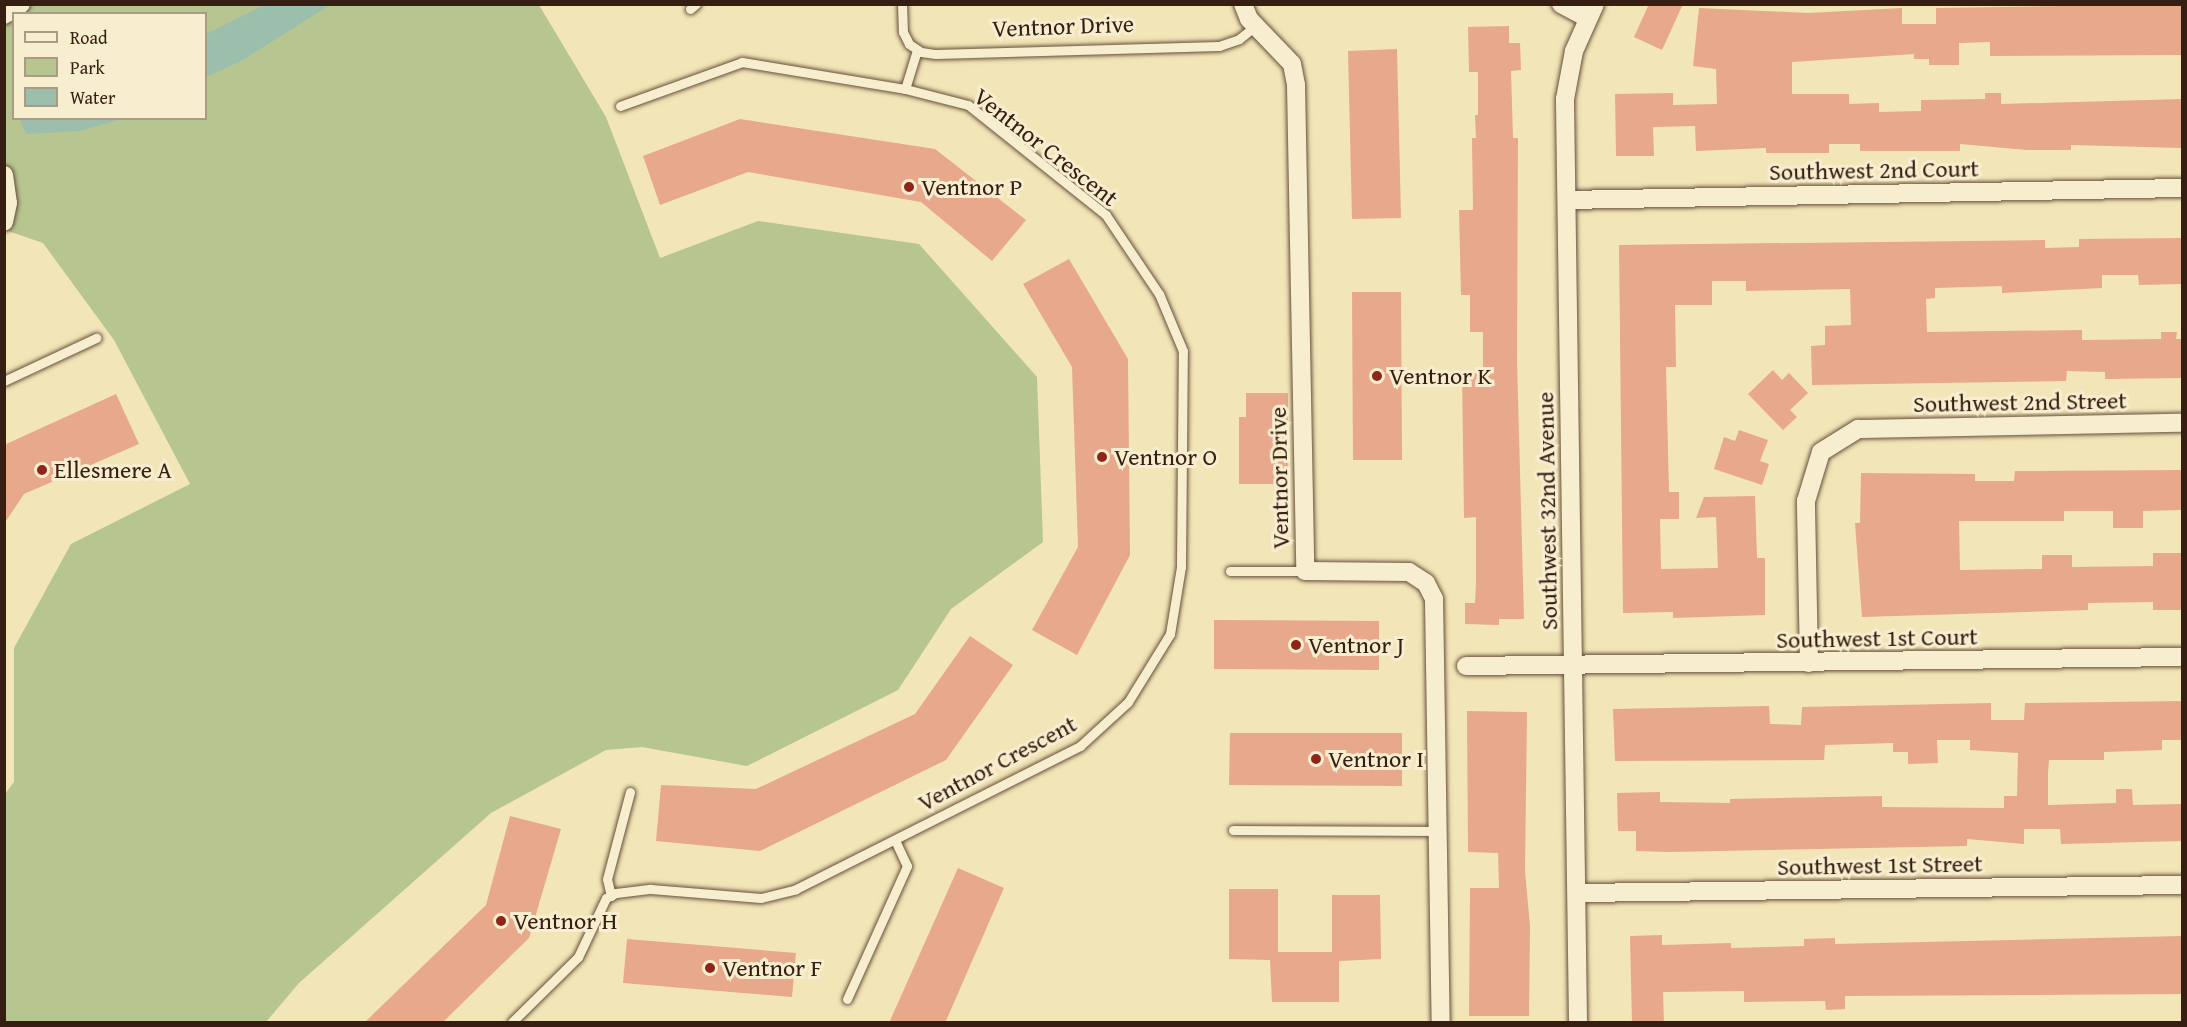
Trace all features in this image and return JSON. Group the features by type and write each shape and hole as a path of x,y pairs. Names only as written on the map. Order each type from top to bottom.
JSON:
{"street":[{"path":"4,15 21,4"},
{"name":"Ventnor Drive","path":"1243,4 1256,26 1292,64 1296,85 1305,571 1408,572 1432,592 1440,831 1442,1023"},
{"path":"1560,4 1591,11"},
{"name":"Southwest 32nd Avenue","path":"1578,1023 1578,893 1564,99 1574,51 1591,11"},
{"path":"4,175 8,203 4,222"},
{"name":"Southwest 2nd Court","path":"1567,200 2182,188"},
{"name":"Southwest 2nd Street","path":"1809,663 1806,501 1811,475 1821,452 1858,429 2182,423"},
{"name":"Southwest 1st Court","path":"1466,666 1573,668 2182,657"},
{"name":"Southwest 1st Street","path":"1578,893 2182,885"}],"lane":[{"path":"620,106 742,62 905,89 917,50 903,32 902,4"},
{"name":"Ventnor Drive","path":"917,50 936,54 1219,46 1239,39 1256,26"},
{"name":"Ventnor Crescent","path":"610,896 630,889 651,889 761,898 796,889 1080,746 1128,702 1170,634 1181,567 1183,351 1159,294 1106,215 968,105 905,89"},
{"path":"4,381 96,338"},
{"path":"1230,571 1305,571"},
{"path":"512,1023 578,957 610,896 607,879 630,792"},
{"path":"1233,830 1440,831"},
{"path":"847,999 907,866 895,840"}],"green space":[{"path":"5,5 539,5 606,117 660,258 758,221 919,244 1037,377 1043,542 951,609 898,690 747,766 642,747 606,750 491,813 299,983 266,1022 5,1022 4,795 14,782 14,648 71,544 190,484 114,340 43,243 5,230"}],"water":[{"path":"264,5 330,5 243,60 207,77 207,34"},
{"path":"21,120 118,120 79,131 26,134"}],"building":[{"path":"1649,4 1683,4 1662,50 1634,37"},
{"path":"2181,4 2182,55 1990,56 1990,42 1959,43 1959,65 1929,65 1929,59 1914,59 1914,54 1792,62 1792,94 1849,94 1849,104 1879,103 1879,112 1921,111 1921,100 1985,99 1985,93 2001,93 2001,104 2181,99 2182,148 2071,145 2071,150 2027,150 1960,144 1960,151 1860,151 1860,144 1829,144 1829,153 1766,153 1766,148 1696,151 1695,126 1653,127 1654,156 1616,156 1615,94 1673,93 1673,105 1717,104 1716,69 1693,66 1699,8 1808,13 1902,8 1902,24 1936,24 1936,8"},
{"path":"1509,26 1509,43 1520,43 1521,70 1511,71 1513,138 1518,138 1517,361 1524,619 1499,619 1499,625 1465,624 1465,603 1475,603 1476,517 1464,518 1462,374 1483,373 1483,332 1470,332 1470,295 1461,295 1459,210 1473,210 1472,138 1476,138 1475,115 1478,115 1478,72 1469,72 1468,27"},
{"path":"1397,49 1401,218 1352,219 1348,51"},
{"name":"Ventnor P","path":"740,119 935,149 1026,220 992,261 921,202 748,172 660,205 643,156"},
{"path":"2182,238 2182,284 2139,285 2138,275 2102,275 2102,288 2002,293 2002,286 1935,288 1935,298 1926,299 1927,332 2082,330 2082,340 2161,339 2161,332 2177,332 2176,339 2182,339 2182,378 2105,379 2105,372 2067,371 2066,381 1812,385 1811,346 1825,345 1825,326 1851,325 1850,289 1746,291 1746,281 1712,281 1712,305 1675,305 1676,367 1666,367 1669,492 1679,492 1679,519 1660,519 1661,569 1718,568 1716,517 1696,518 1704,497 1755,496 1757,558 1765,558 1765,615 1673,618 1673,612 1623,613 1619,245 2045,240 2045,248 2079,247 2079,239"},
{"name":"Ventnor O","path":"1069,259 1128,359 1130,555 1077,655 1032,630 1078,547 1072,367 1023,284"},
{"name":"Ventnor K","path":"1352,292 1401,292 1402,460 1353,460"},
{"path":"1773,370 1782,380 1789,373 1808,393 1790,410 1797,417 1783,430 1748,394"},
{"path":"1246,393 1288,393 1288,484 1239,484 1239,417 1246,417"},
{"name":"Ellesmere A","path":"116,394 139,444 24,494 4,524 4,445"},
{"path":"1739,430 1768,440 1760,461 1769,464 1762,485 1714,469 1724,437 1735,441"},
{"path":"2182,470 2182,510 2143,511 2143,528 2113,528 2113,511 2064,511 2064,521 1959,521 1960,570 2042,569 2042,555 2072,555 2072,567 2153,566 2153,553 2182,553 2182,610 2153,610 2153,602 2088,603 2088,610 1862,617 1855,523 1860,523 1861,473 1975,474 1975,481 2014,481 2015,471"},
{"name":"Ventnor J","path":"1214,620 1379,621 1379,670 1214,669"},
{"path":"970,636 1013,665 946,760 760,851 656,841 661,785 756,789 915,714"},
{"path":"2182,701 2182,740 2162,740 2162,750 2104,752 2104,760 2049,760 2048,805 2116,803 2116,789 2132,789 2133,805 2182,804 2182,841 2061,844 2060,829 2024,829 2024,844 1967,839 1967,846 1670,852 1636,851 1636,831 1618,831 1617,793 1660,792 1660,802 1730,803 1730,799 1882,796 1882,807 2004,808 2004,796 2017,796 2018,753 1970,750 1970,740 1937,740 1938,763 1908,764 1908,752 1893,752 1893,743 1825,745 1824,760 1615,761 1613,709 1769,706 1770,724 1801,725 1802,707 1991,703 1991,720 2024,720 2025,703"},
{"path":"1467,711 1527,712 1525,871 1530,926 1529,1016 1469,1016 1470,888 1499,888 1498,853 1468,852"},
{"name":"Ventnor I","path":"1230,733 1402,733 1402,786 1229,785"},
{"name":"Ventnor H","path":"510,816 561,829 529,938 442,1023 364,1023 486,905"},
{"path":"958,868 1004,888 945,1023 889,1023"},
{"path":"1229,889 1278,889 1278,952 1332,952 1332,895 1380,895 1381,959 1339,961 1339,1002 1272,1002 1270,960 1229,959"},
{"path":"1662,935 1662,945 1731,943 1731,948 1804,946 1804,939 1835,938 1835,944 2182,936 2182,994 1845,996 1845,1009 1826,1010 1825,1001 1744,1002 1744,991 1663,992 1664,1023 1632,1023 1630,936"},
{"name":"Ventnor F","path":"627,939 796,953 792,997 623,983"}],"place":[{"name":"Ventnor P","path":"909,187"},
{"name":"Ventnor K","path":"1377,376"},
{"name":"Ventnor O","path":"1102,457"},
{"name":"Ellesmere A","path":"42,470"},
{"name":"Ventnor J","path":"1296,645"},
{"name":"Ventnor I","path":"1316,759"},
{"name":"Ventnor H","path":"501,921"},
{"name":"Ventnor F","path":"710,968"}]}
